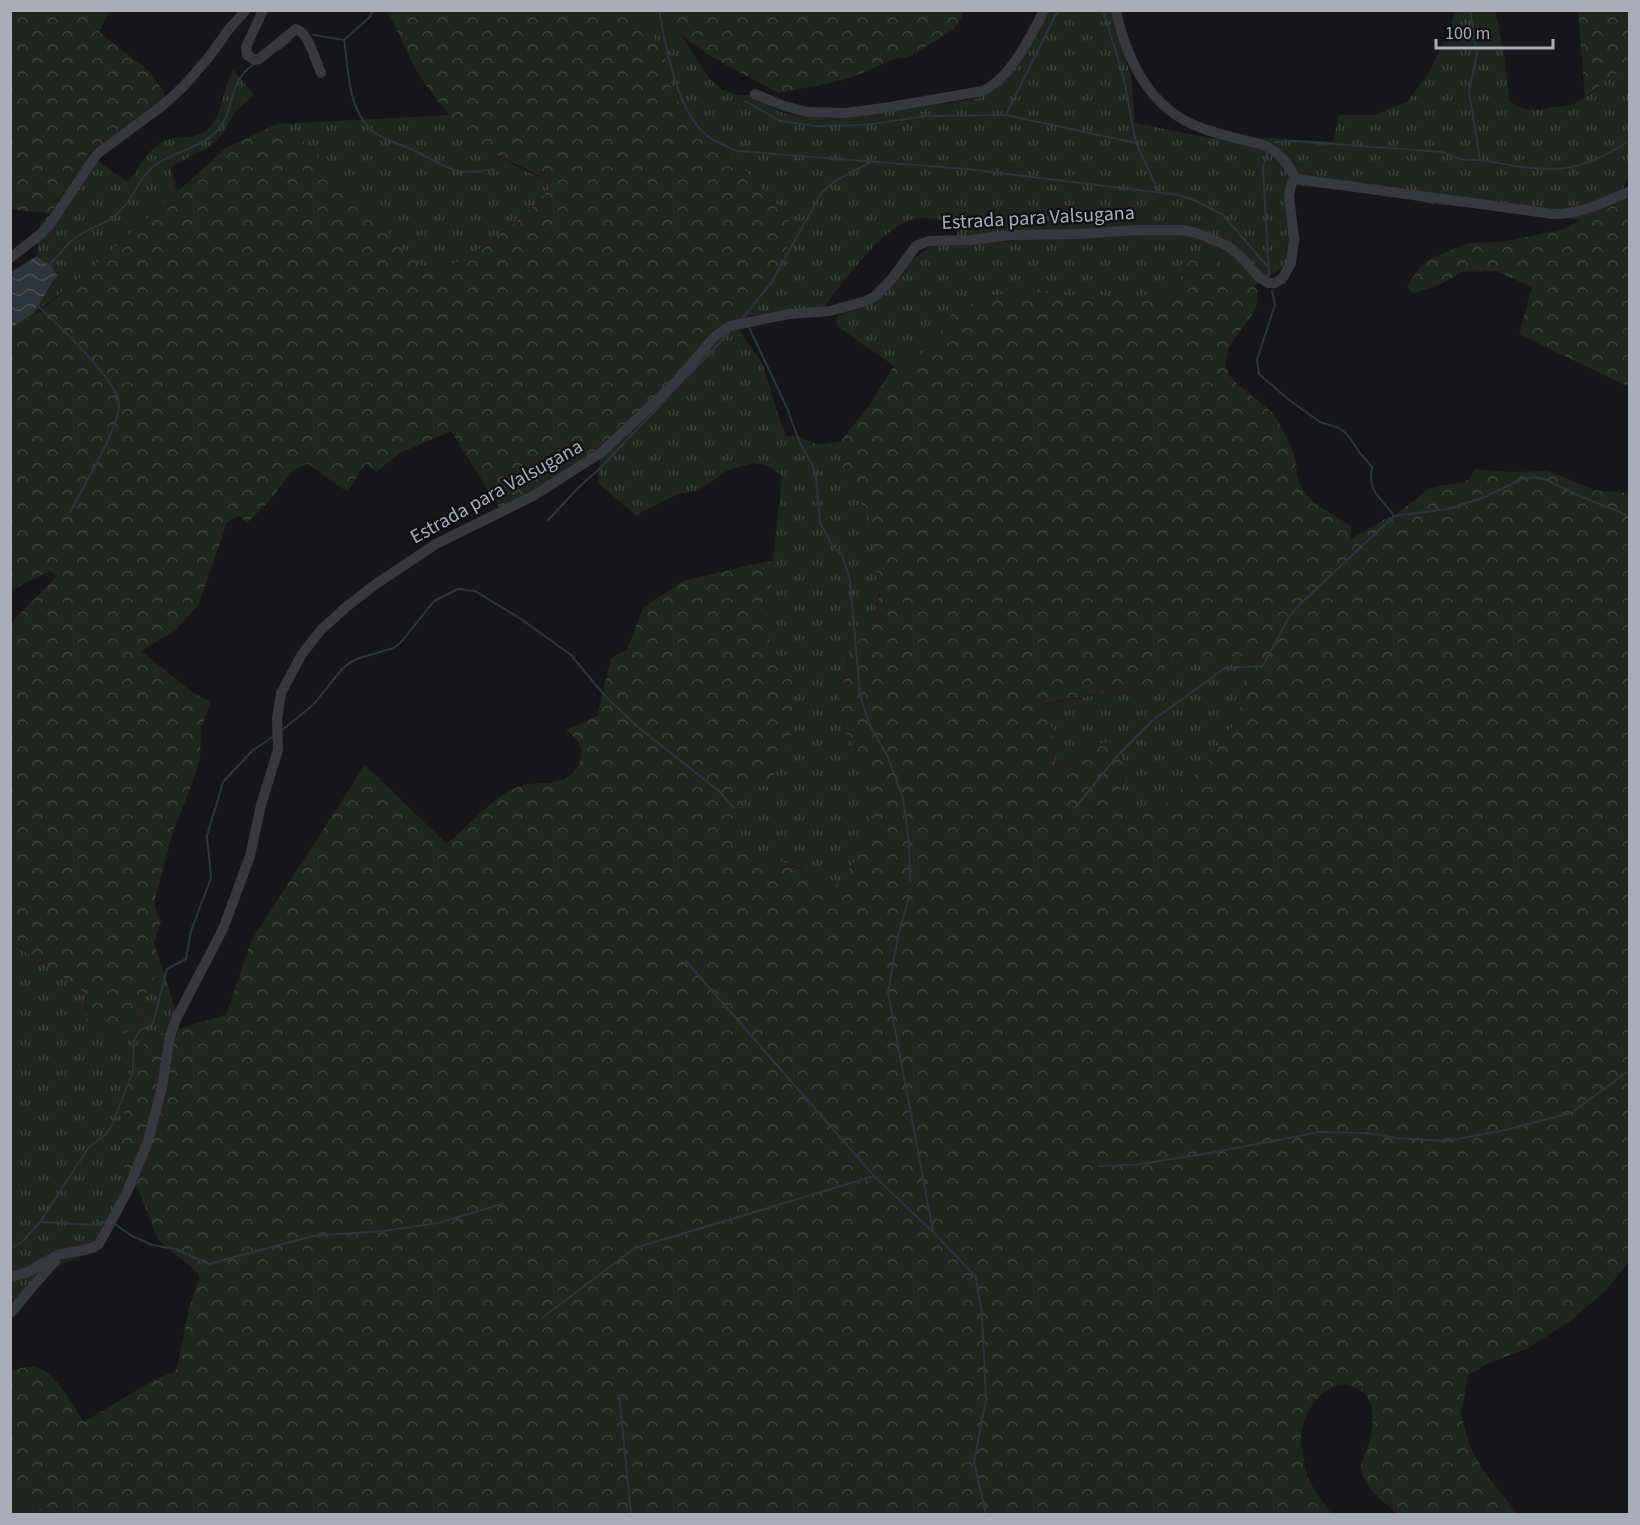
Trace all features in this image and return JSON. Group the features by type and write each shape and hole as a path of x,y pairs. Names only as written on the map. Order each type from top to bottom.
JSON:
{"street":[{"path":"10,258 50,224 97,154 162,106 183,87 246,10"},
{"path":"263,10 246,48 247,55 255,60 259,59 296,29 307,38 321,73"},
{"path":"755,94 798,110 828,113 884,108 983,91 998,80 1014,62 1031,37 1044,10"},
{"path":"1116,10 1120,30 1132,61 1154,98 1174,116 1200,128 1266,146 1276,151 1287,161 1296,179 1553,214 1593,209 1629,191"},
{"name":"Estrada para Valsugana","path":"10,1276 24,1274 61,1254 99,1244 136,1172 148,1141 162,1088 170,1036 176,1019 223,929 250,856 261,805 278,750 277,719 281,693 302,654 321,630 345,608 436,544 533,496 602,452 676,382 714,337 730,326 789,314 830,311 866,301 883,290 916,246 929,241 969,240 1011,235 1182,230 1197,233 1228,246 1259,278 1268,283 1275,283 1282,279 1291,263 1294,239 1289,195 1292,182 1296,179"},
{"path":"10,1313 61,1254"}],"green space":[{"path":"11,11 110,11 99,32 149,71 165,94 164,101 85,156 51,214 11,209"},
{"path":"386,11 639,11 636,13 664,54 673,96 786,213 794,235 776,269 733,323 600,455 500,509 451,431 400,453 376,472 366,463 347,492 307,463 291,473 269,501 247,523 240,516 227,522 199,604 176,630 141,651 192,692 211,702 201,727 200,756 195,776 173,832 154,903 161,921 154,943 162,967 151,983 127,1033 105,1032 86,1022 87,994 11,941 11,623 56,577 50,571 11,590 10,328 40,311 78,280 226,148 277,124 311,146 410,257 427,267 445,266 463,259 490,242 519,219 549,189 547,183 536,174 489,150 448,113 415,68"},
{"path":"657,11 673,33 681,35 710,79 722,89 736,95 751,95 783,113 812,117 916,108 979,98 992,88 1021,56 1038,11 1115,11 1132,82 1135,123 1209,138 1271,138 1333,142 1339,115 1373,115 1407,102 1426,77 1440,51 1455,11 1495,11 1503,48 1510,102 1523,109 1537,110 1574,104 1596,91 1602,82 1612,75 1629,69 1629,173 1624,187 1581,220 1543,214 1433,204 1381,194 1291,185 1300,241 1293,261 1254,286 1246,277 1217,259 1190,260 1166,303 1098,295 1066,295 1038,289 983,297 951,315 931,345 913,363 894,366 837,326 836,317 873,295 902,267 933,245 959,243 956,224 919,218 905,222 891,231 864,256 820,312 752,315 734,322 763,365 787,437 796,435 818,445 841,441 844,474 871,521 875,571 881,584 881,590 869,625 848,654 839,713 844,729 865,764 871,781 871,816 867,833 852,866 830,893 819,887 800,868 730,848 741,810 741,781 775,788 774,764 790,736 791,673 774,650 768,634 768,611 782,476 767,465 753,463 728,470 698,491 678,494 640,513 638,517 598,483 600,455 733,323 776,269 793,235 786,213 673,96 664,54 636,13"},
{"path":"657,11 965,11 954,29 909,57 894,59 839,81 778,93 710,56 681,35 673,33"},
{"path":"1578,11 1629,11 1629,69 1610,77 1585,97"},
{"path":"233,70 254,95 236,111 219,139 209,147 174,165 171,169 177,192 78,280 33,314 55,282 52,267 37,256 40,224 51,214 85,156 87,154 128,182 157,146 170,139 199,135 213,124"},
{"path":"451,115 497,154 544,180 549,189 532,208 489,242 453,264 436,267 427,267 410,257 311,146 277,124"},
{"path":"1629,194 1629,387 1519,334 1532,287 1496,271 1462,272 1439,285 1414,293 1407,287 1420,267 1430,259 1468,243 1502,242 1564,229 1581,220 1613,195"},
{"path":"1198,257 1220,262 1240,273 1254,285 1258,297 1256,308 1231,344 1226,357 1227,370 1241,387 1276,417 1295,459 1303,490 1319,505 1351,526 1351,539 1394,516 1427,490 1470,479 1474,469 1511,472 1548,471 1594,490 1629,493 1629,1262 1605,1291 1573,1319 1527,1349 1491,1362 1468,1375 1461,1415 1470,1447 1485,1473 1518,1514 1397,1514 1372,1491 1361,1469 1372,1429 1373,1415 1370,1402 1362,1392 1351,1386 1341,1385 1322,1394 1314,1403 1307,1413 1301,1435 1307,1475 1331,1514 51,1514 29,1504 11,1490 10,1371 34,1367 49,1374 63,1390 84,1422 152,1381 174,1372 177,1368 190,1304 199,1279 198,1273 158,1240 137,1186 129,1191 120,1148 130,1073 143,1045 159,1034 226,1015 251,941 365,765 447,844 489,805 507,792 524,785 560,781 575,771 580,761 581,747 566,730 597,716 611,658 627,650 643,608 683,581 773,561 768,634 774,650 791,673 793,695 790,736 774,764 775,788 741,782 741,810 731,848 750,855 777,860 800,869 819,887 829,892 841,880 860,850 871,816 871,781 861,756 842,725 838,708 849,653 863,636 873,618 881,584 875,571 871,521 843,474 841,441 870,404 894,366 913,363 931,345 951,315 983,297 1038,289 1066,295 1098,295 1166,303 1190,260","holes":["1260,656 1227,736 1202,767 1165,803 1154,807 1134,808 1117,799 1122,782 1123,761 1121,751 1116,745 1108,742 1097,744 1069,763 1056,767 1053,731 1042,704 1163,682 1162,657"]},
{"path":"1260,655 1227,736 1202,767 1165,803 1153,807 1133,808 1117,799 1123,774 1117,762 1100,743 1071,762 1056,767 1053,731 1042,705 1162,682 1162,657"},
{"path":"10,941 87,994 85,1010 133,1024 151,983 162,967 177,1015 170,1030 130,1073 122,1129 129,1191 96,1249 53,1269 16,1316 11,1318"},
{"path":"10,1490 29,1504 51,1514 11,1514"}],"water":[{"path":"37,256 52,267 57,275 33,314 11,328 11,272"}],"waterway":[{"path":"344,40 370,17 373,10"},
{"path":"659,10 674,76 686,108 704,133 720,144 737,151 967,169 1179,195 1223,215 1267,266"},
{"path":"1006,115 1058,10"},
{"path":"1103,10 1123,75 1136,143 1159,192"},
{"path":"1470,10 1477,54 1469,91 1480,160"},
{"path":"313,35 344,40"},
{"path":"344,40 355,104 367,125 377,134 452,169 469,172 494,169"},
{"path":"278,50 290,41"},
{"path":"49,265 74,239 116,215 154,166 204,142 218,130 224,122 235,87 255,63"},
{"path":"745,101 780,121 816,126 865,125 927,116 1006,115 1136,143"},
{"path":"1275,142 1294,141 1442,152 1463,160 1484,160 1545,169 1577,166 1611,152 1630,140"},
{"path":"1267,153 1263,167 1269,276"},
{"path":"741,320 771,283 822,192 837,180 871,162"},
{"path":"1272,291 1275,305 1257,360 1259,374 1289,400 1320,422 1339,428 1347,434 1372,467 1373,488 1394,516"},
{"path":"37,305 97,366 108,380 119,403 118,413 108,441 70,512"},
{"path":"748,325 787,408 800,443 812,464 816,476 820,523 833,546 842,555 850,580 860,695 870,726 887,755 903,798 909,842 910,881"},
{"path":"687,377 729,333"},
{"path":"548,520 671,394"},
{"path":"1075,808 1117,756 1153,720 1225,668 1263,666 1288,619 1297,607 1394,516 1448,509 1485,497 1522,479 1534,477 1547,480 1630,518"},
{"path":"281,731 313,705 343,668 351,662 394,648 434,601 458,589 475,591 521,619 571,655 605,696 639,728 719,791 734,808"},
{"path":"10,1249 23,1241 40,1222 89,1147 106,1134 112,1125 133,1071 134,1040 140,1030 153,1023 167,969 186,959 191,931 211,878 207,836 223,782 253,750 274,736"},
{"path":"909,898 898,936 888,992 933,1231"},
{"path":"686,961 874,1176 976,1277 982,1315 986,1399 974,1462 986,1514"},
{"path":"1098,1166 1134,1165 1319,1132 1368,1133 1396,1138 1447,1141 1505,1130 1571,1113 1630,1070"},
{"path":"542,1318 635,1248 874,1176"},
{"path":"113,1223 132,1236 152,1245 175,1249 209,1264 313,1236 383,1231 438,1223 502,1204"},
{"path":"40,1222 95,1225 108,1221"},
{"path":"619,1395 631,1514"}]}
